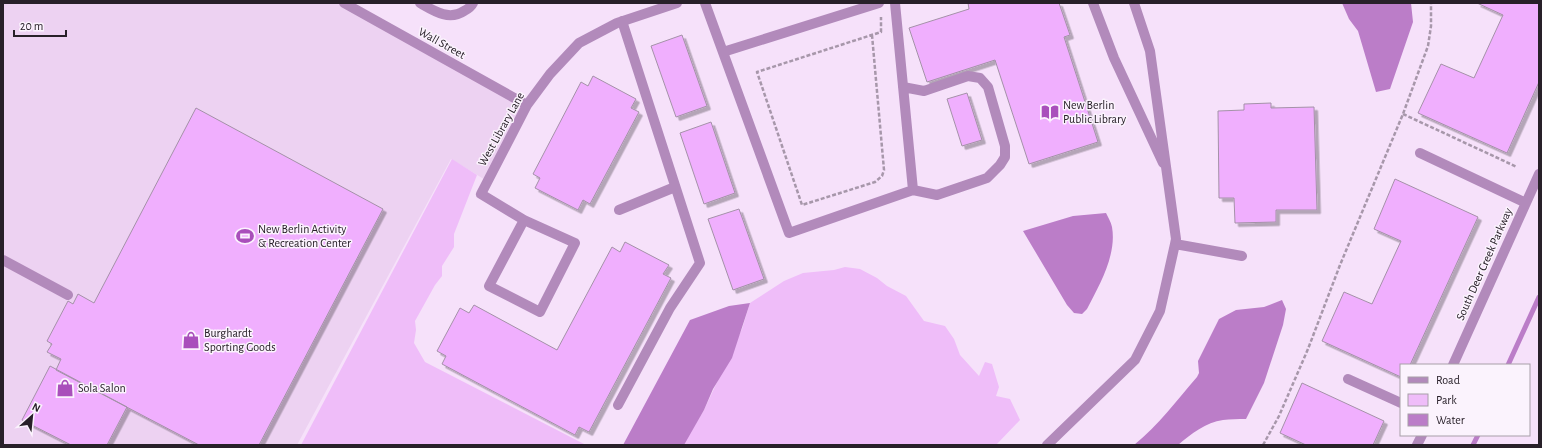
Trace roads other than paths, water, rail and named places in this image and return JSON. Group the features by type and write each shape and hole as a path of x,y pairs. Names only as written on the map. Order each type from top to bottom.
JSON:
{"street":[{"name":"Wall Street","path":"344,3 527,105"},
{"path":"420,3 441,14 458,15 473,3"},
{"name":"West Library Lane","path":"524,220 481,194 527,105 550,74 579,44 622,21 676,3"},
{"path":"705,3 789,233 913,190 937,195 987,178 1003,161 1005,157 1005,146 988,87 980,78 968,76 924,91 903,87"},
{"path":"896,3 913,190"},
{"path":"1093,3 1114,58 1167,172"},
{"path":"1047,445 1135,360 1160,311 1176,239 1150,52 1134,3"},
{"path":"723,52 880,7"},
{"path":"618,405 670,308 700,263 622,21"},
{"path":"1420,153 1526,203"},
{"name":"South Deer Creek Parkway","path":"1453,364 1539,174"},
{"path":"619,210 675,187"},
{"path":"524,220 575,243 540,312 489,286 524,220"},
{"path":"1175,244 1242,256"},
{"path":"3,260 68,295"},
{"path":"1348,379 1400,403"},
{"path":"1417,445 1422,436"}],"water":[{"path":"1342,3 1411,3 1413,22 1390,89 1376,92 1358,31 1349,19"},
{"path":"1106,213 1112,225 1113,238 1106,270 1087,309 1082,314 1074,313 1067,305 1023,231 1073,216"},
{"path":"1282,300 1286,309 1283,325 1264,383 1246,419 1217,421 1211,423 1193,433 1178,445 1134,445 1159,421 1197,377 1199,373 1198,361 1219,319 1236,310 1264,307"},
{"path":"750,303 732,358 713,389 704,410 684,445 623,445 690,320 729,306"}],"waterway":[{"path":"1508,364 1539,297"},
{"path":"1473,445 1478,436"}],"place":[{"name":"New Berlin Public Library","path":"1050,112"},
{"name":"New Berlin Activity & Recreation Center","path":"245,236"},
{"name":"Burghardt Sporting Goods","path":"191,340"},
{"name":"Sola Salon","path":"65,388"}]}
